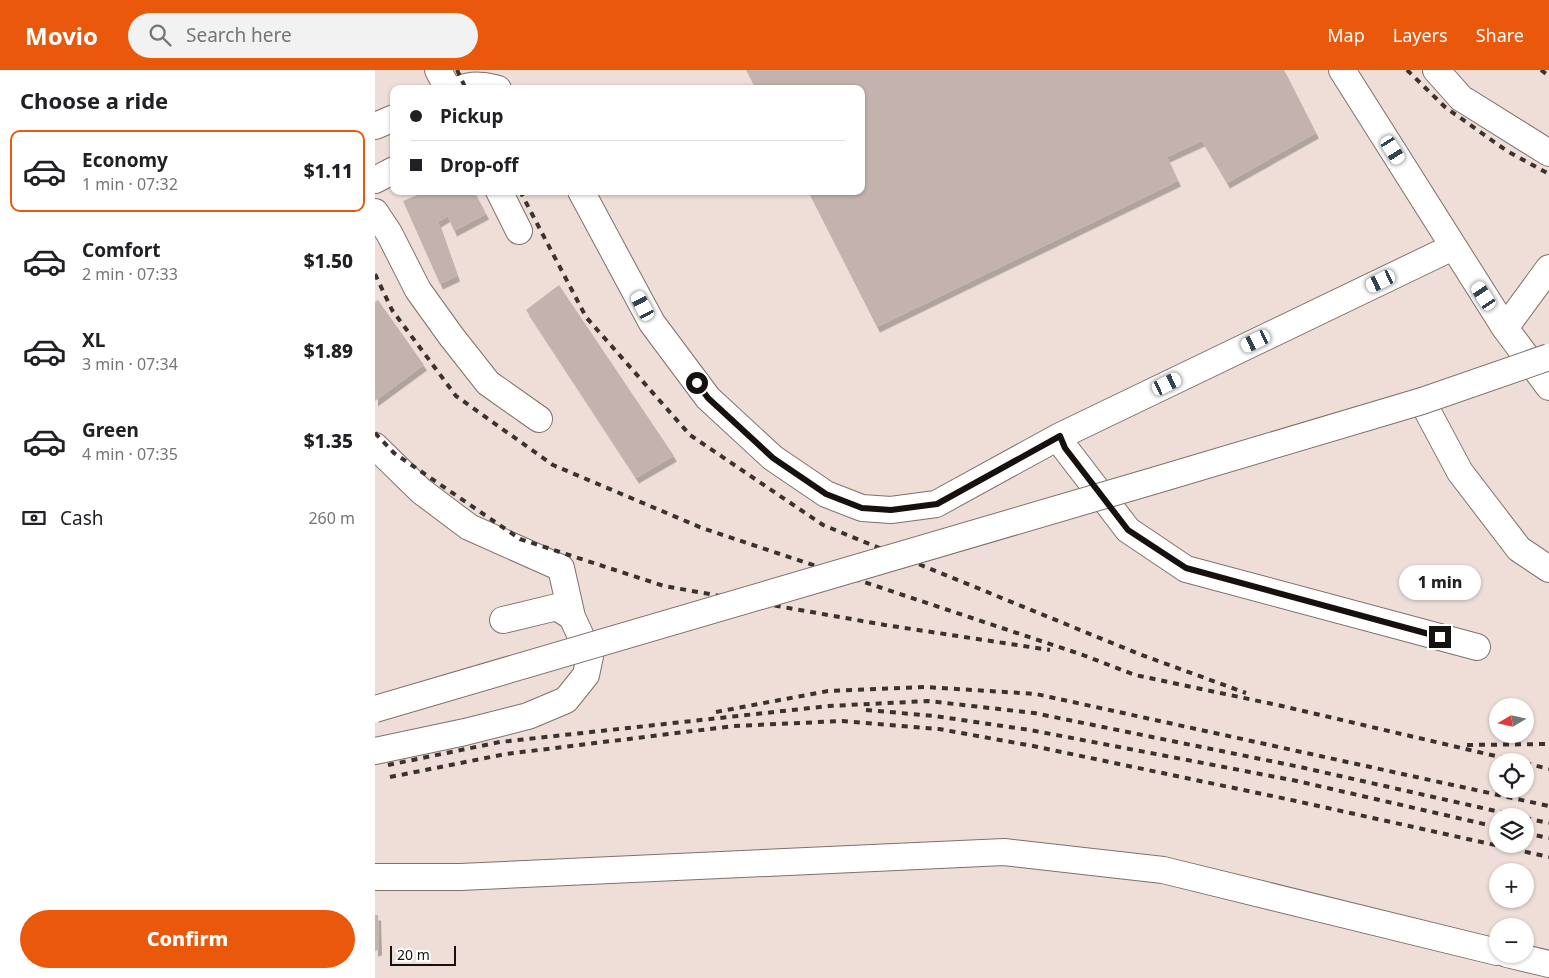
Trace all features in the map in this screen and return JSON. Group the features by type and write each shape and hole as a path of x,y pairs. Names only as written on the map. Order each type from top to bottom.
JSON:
{"lane":[{"path":"438,70 446,85"},
{"path":"1342,70 1505,328 1549,387"},
{"path":"1436,70 1461,98 1549,154"},
{"path":"375,126 390,120"},
{"path":"375,180 390,172"},
{"path":"501,195 519,231"},
{"path":"583,195 652,323 708,398 773,458 826,494 862,508 891,510 937,504 1060,436 1453,247"},
{"path":"375,212 389,233 418,290 451,336 488,382 539,419"},
{"path":"1505,328 1549,268"},
{"path":"375,709 1422,401 1549,357"},
{"path":"1422,401 1460,472 1519,549 1549,569"},
{"path":"1060,436 1065,448 1128,530 1186,568 1477,647"},
{"path":"375,446 421,491 469,527 561,568 572,617 590,656 586,675 566,700 528,716 465,732 375,751"},
{"path":"503,620 557,607 572,617"},
{"path":"375,877 460,877 1004,852 1163,870 1489,950"},
{"path":"1534,960 1549,964"}],"building":[{"path":"746,70 1284,70 1316,133 1227,183 1202,141 1167,157 1178,181 877,327 810,195 865,195 865,85 754,85"},
{"path":"417,195 476,195 486,214 454,231 448,216 438,222 457,276 440,284 403,201"},
{"path":"559,285 674,456 636,478 526,310"},
{"path":"378,300 424,365 375,401 375,302"},
{"path":"375,915 378,915 379,950 375,951"}],"railway":[{"path":"457,70 464,85"},
{"path":"1407,70 1445,107 1507,151 1549,174"},
{"path":"1541,70 1549,76"},
{"path":"522,195 586,317 690,435 823,525 1139,654 1246,693"},
{"path":"375,274 392,310 456,396 553,465 702,528 1083,655 1135,675 1282,706 1489,754"},
{"path":"375,433 394,453 520,539 664,586 885,625 1050,650"},
{"path":"716,712 828,691 926,687 1036,694 1549,806"},
{"path":"388,765 500,742 829,706 928,701 1034,713 1300,767 1489,809"},
{"path":"866,710 935,716 1030,730 1297,781 1489,825"},
{"path":"390,777 506,754 734,726 842,721 939,729 1033,746 1296,801 1549,857"},
{"path":"1467,745 1549,744"},
{"path":"1534,765 1549,769"},
{"path":"1534,820 1549,823"},
{"path":"1534,835 1549,838"}],"route":[{"path":"697,383 708,398 773,458 826,494 862,508 891,510 937,504 1060,436 1065,448 1128,530 1186,568 1440,637"}]}
